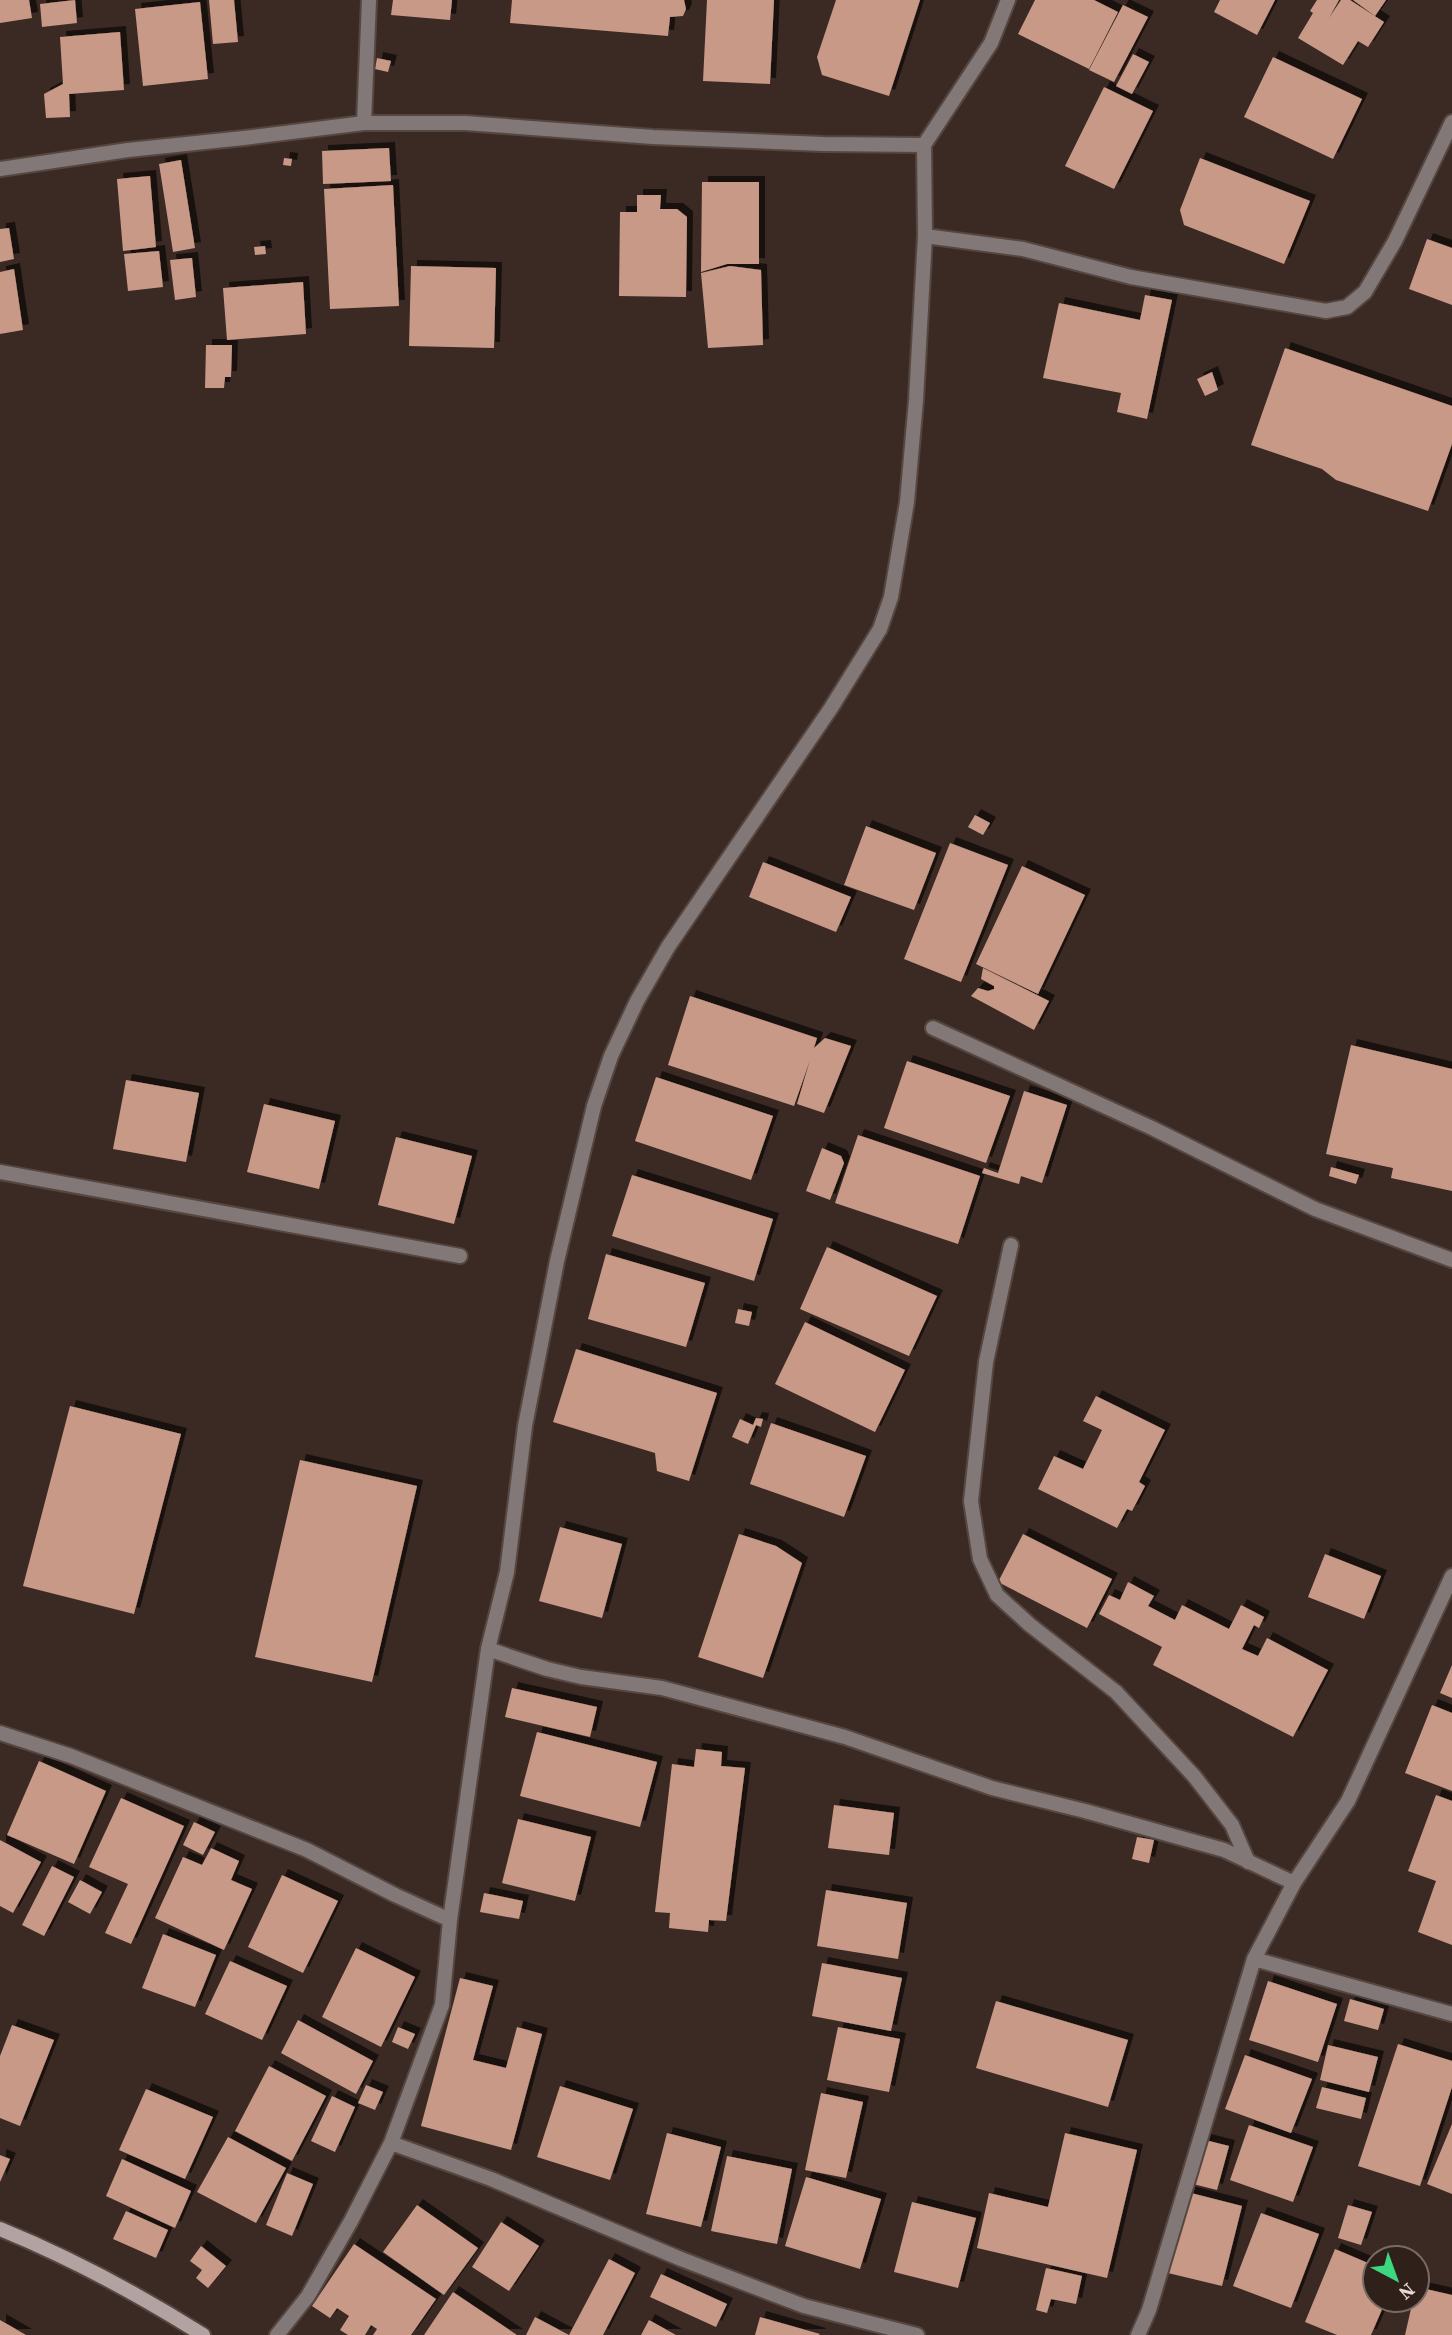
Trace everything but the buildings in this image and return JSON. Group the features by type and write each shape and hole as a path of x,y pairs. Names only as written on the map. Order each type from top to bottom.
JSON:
{"street":[{"path":"364,123 369,0"},
{"path":"277,2335 307,2297 351,2221 391,2143 419,2074 442,2005 450,1920 488,1649 508,1572 525,1426 557,1261 594,1105 611,1056 637,1001 668,947 831,708 880,629 891,597 906,502 916,400 925,236 924,145 991,43 1009,0"},
{"path":"925,236 1023,249 1131,277 1326,311 1338,310 1348,307 1365,292 1395,241 1452,122"},
{"path":"0,169 128,150 364,123 465,123 653,137 924,145"},
{"path":"933,1028 1152,1128 1315,1209 1452,1260"},
{"path":"0,1172 460,1256"},
{"path":"1011,1245 986,1362 971,1501 980,1559 997,1595 1030,1625 1116,1692 1194,1776 1232,1825 1248,1862"},
{"path":"1138,2335 1149,2311 1254,1959 1294,1883 1348,1801 1452,1576"},
{"path":"488,1649 547,1669 581,1677 662,1688 845,1737 992,1788 1224,1850 1294,1883"},
{"path":"0,1733 71,1755 307,1850 450,1920"},
{"path":"1254,1959 1452,2014"},
{"path":"391,2143 491,2179 681,2259 804,2306 917,2335"},
{"path":"0,2229 138,2294 202,2335"}]}
